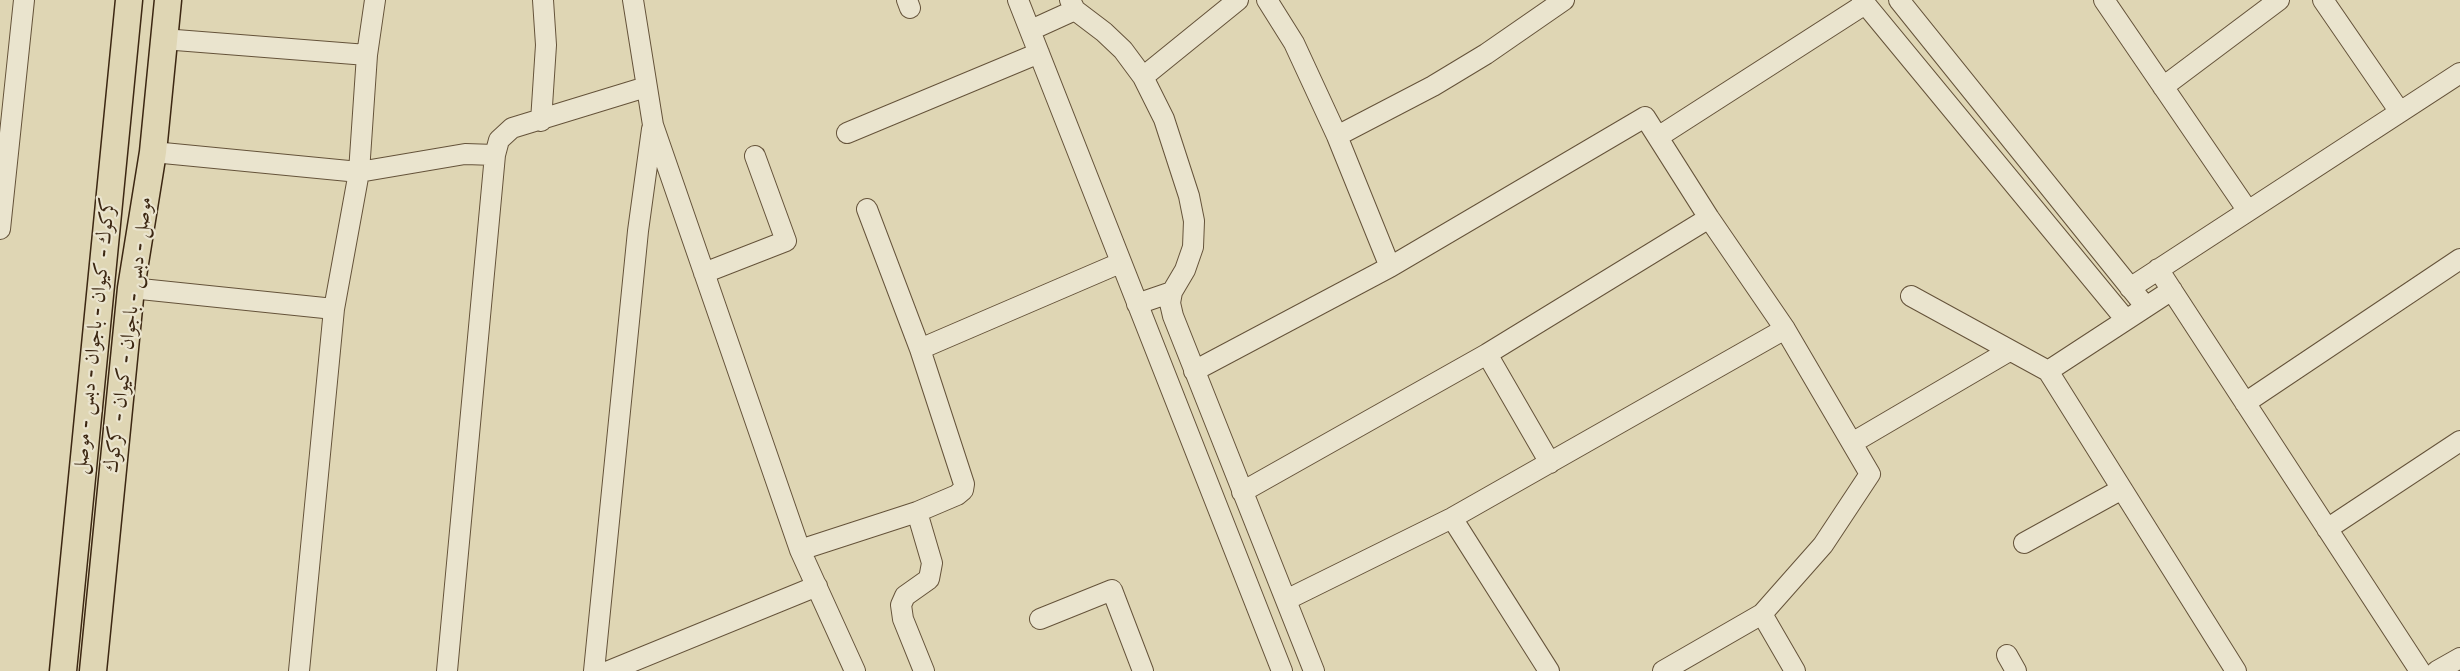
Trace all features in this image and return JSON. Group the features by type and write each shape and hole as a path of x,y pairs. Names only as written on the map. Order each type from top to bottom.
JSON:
{"main road":[{"name":"كركوك - كيوان - باجوان - دبس - موصل","path":"63,671 129,0"},
{"name":"موصل - دبس - باجوان - كيوان - كركوك","path":"93,671 131,288 153,152 168,0"}],"street":[{"path":"0,229 24,0"},
{"path":"299,671 334,309 359,172 367,55 375,0"},
{"path":"541,121 546,45 543,0"},
{"path":"633,0 653,125 800,550 854,671"},
{"path":"1018,0 1120,264 1282,671"},
{"path":"1143,77 1238,0"},
{"path":"1267,0 1294,43 1337,136 1390,267"},
{"path":"1337,136 1433,86 1486,54 1564,0"},
{"path":"1900,0 2146,307"},
{"path":"2104,0 2248,211"},
{"path":"2163,86 2279,0"},
{"path":"2323,0 2400,112"},
{"path":"1658,136 1863,2 2126,320"},
{"path":"1031,30 1072,5 1123,50 1143,77 1164,119 1189,196 1194,221 1193,247 1185,270 1172,292 1170,303 1172,316 1314,671"},
{"path":"163,39 367,55"},
{"path":"848,133 1038,52"},
{"path":"2130,288 2460,73"},
{"path":"447,671 495,155 499,140 512,128 541,121 646,87"},
{"path":"1194,371 1390,267 1645,117 1709,218 1785,329 1870,474 1823,546 1762,614 1663,671"},
{"path":"594,671 638,231 653,125"},
{"path":"153,152 359,172 465,154 495,155"},
{"path":"704,274 786,241 755,156"},
{"path":"800,550 917,512 957,495 963,490 964,484 920,349 867,209"},
{"path":"1242,492 1487,354 1709,218"},
{"path":"2245,402 2460,259"},
{"path":"920,349 1120,264"},
{"path":"2158,269 2420,671"},
{"path":"131,288 334,309"},
{"path":"2048,372 2172,290"},
{"path":"1137,304 1172,292"},
{"path":"1911,296 2048,372 2122,488 2228,668"},
{"path":"1286,600 1452,518 1785,329"},
{"path":"1852,443 2009,351"},
{"path":"1487,354 1550,463"},
{"path":"2327,529 2460,441"},
{"path":"2024,543 2122,488"},
{"path":"917,512 932,563 928,579 905,596 901,605 903,619 924,671"},
{"path":"1452,518 1549,671"},
{"path":"609,671 817,586"},
{"path":"1040,619 1112,590 1144,671"},
{"path":"1762,614 1795,671"},
{"path":"2437,671 2460,658"}]}
